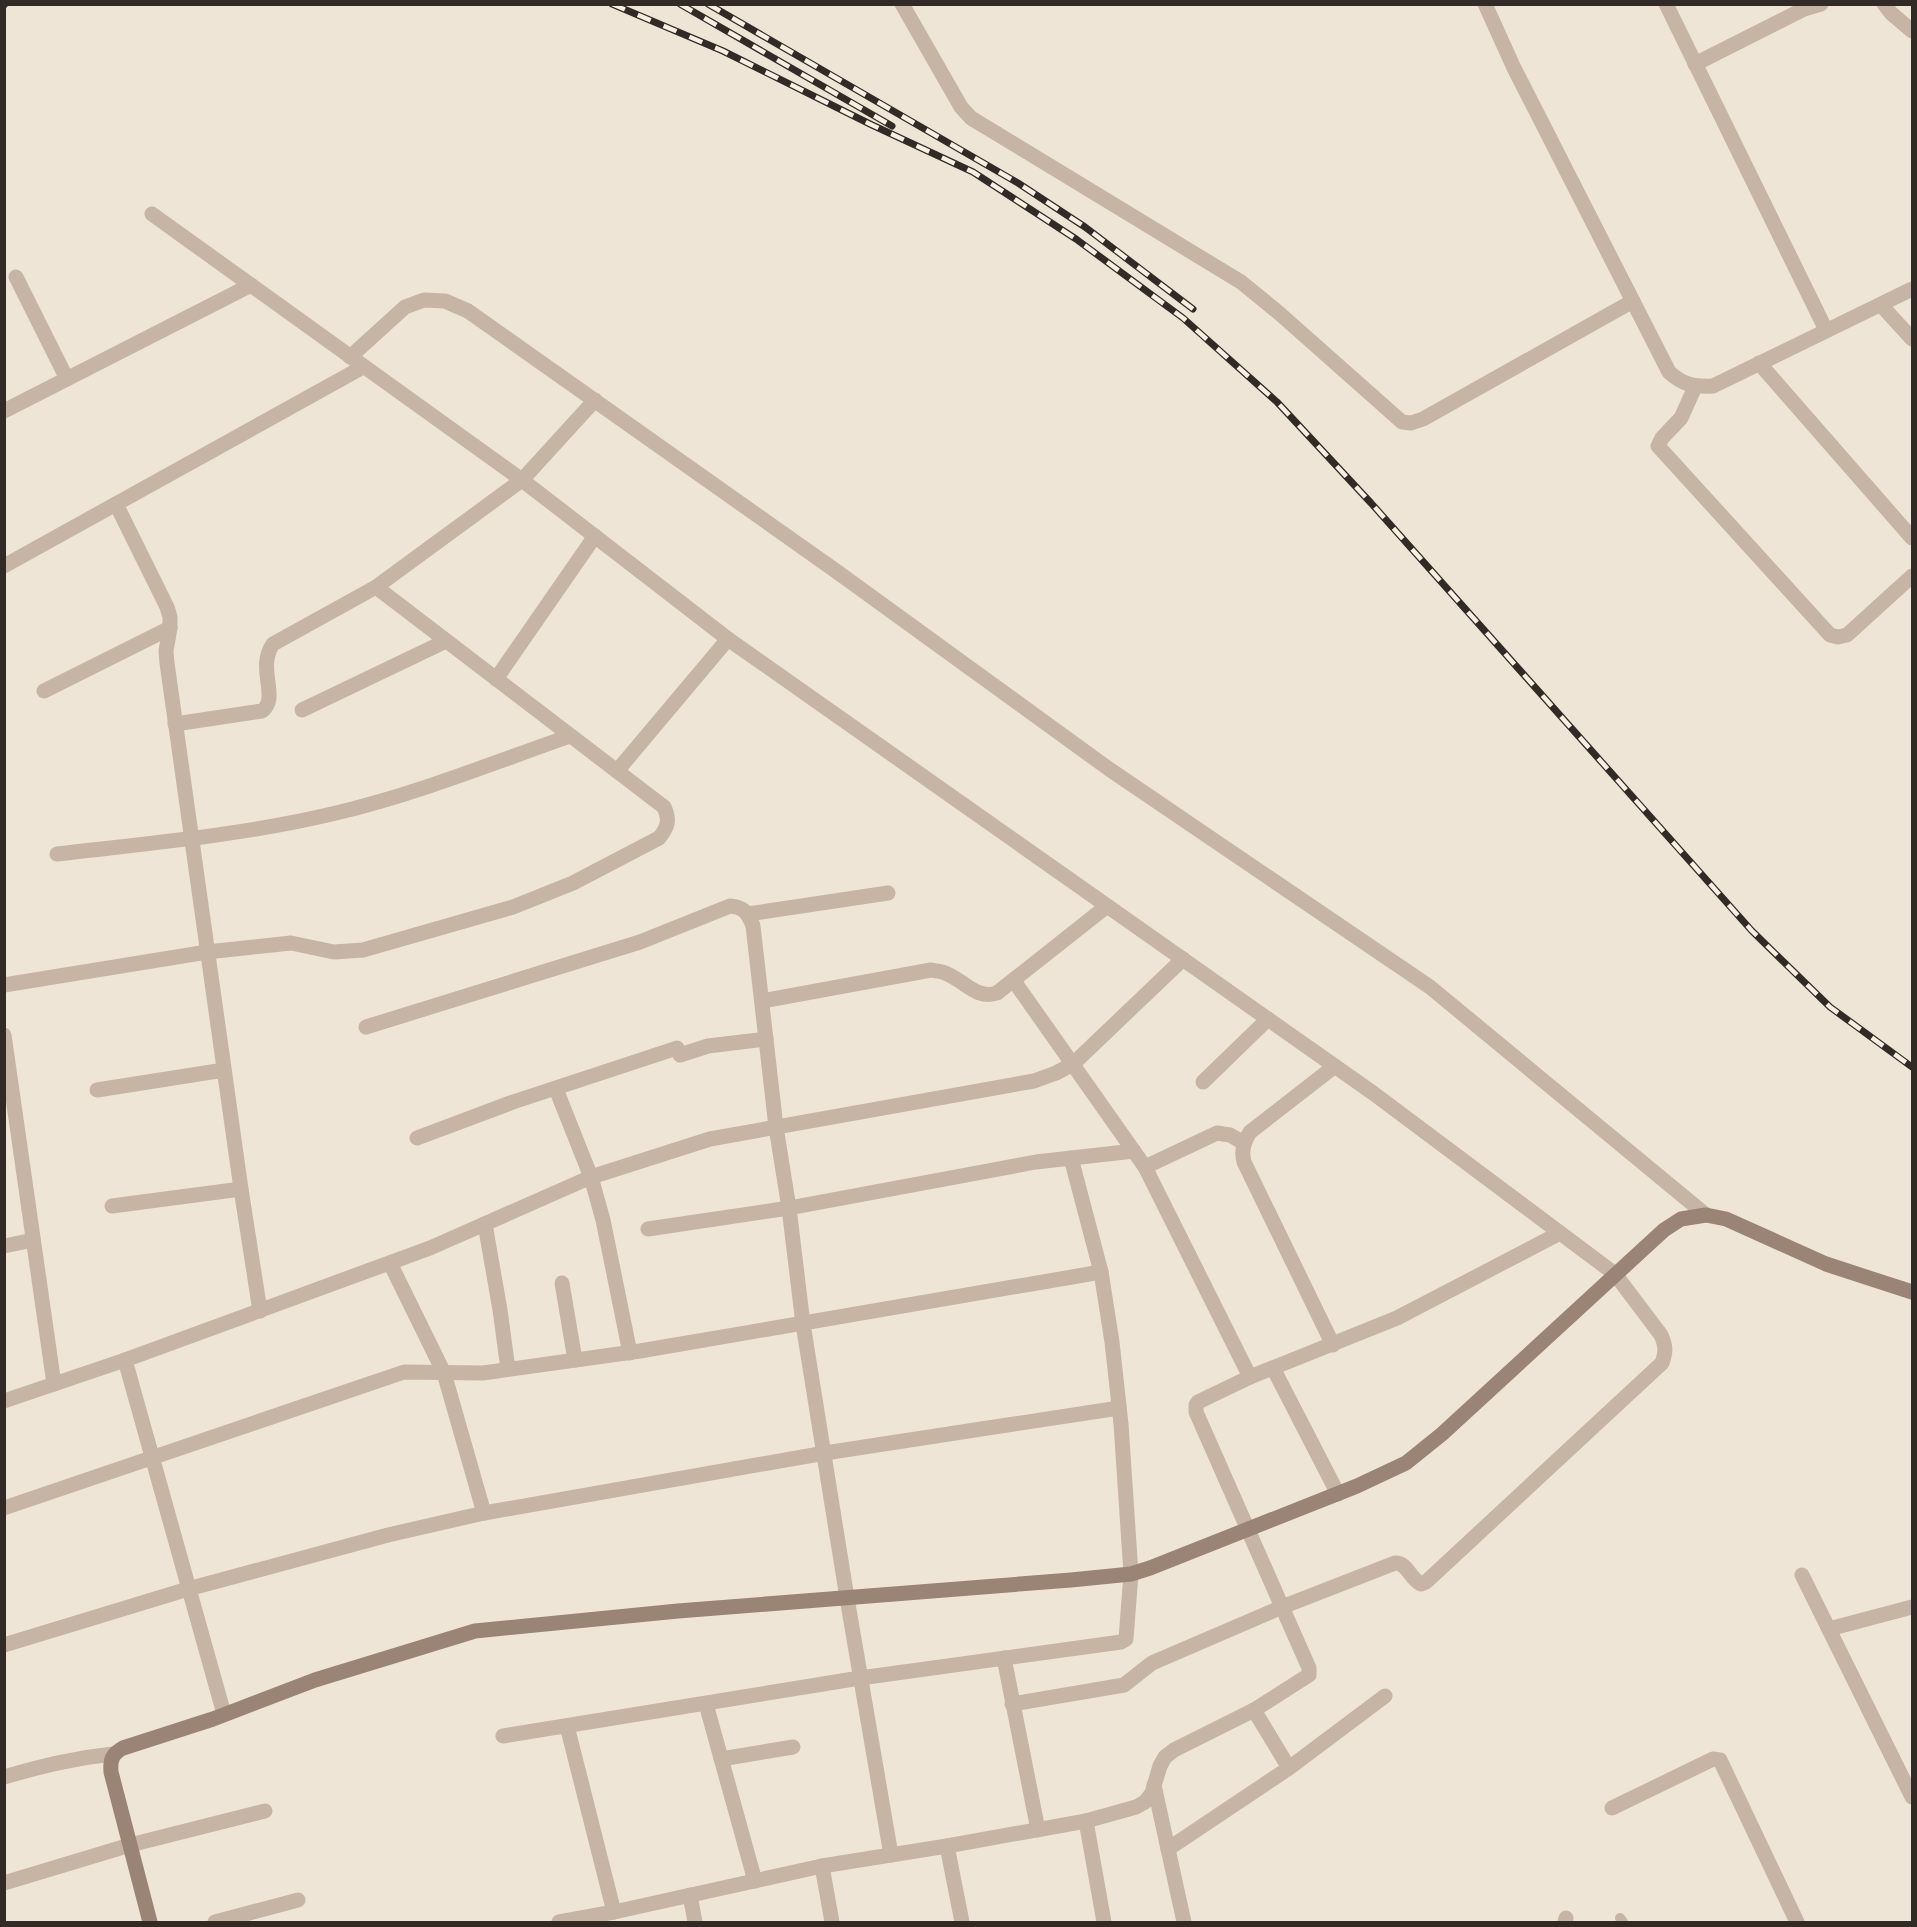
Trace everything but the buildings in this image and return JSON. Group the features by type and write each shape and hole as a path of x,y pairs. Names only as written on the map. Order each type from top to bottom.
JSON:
{"street":[{"path":"902,4 961,107 971,118 1240,282 1279,313 1402,422 1411,423 1423,419 1633,301"},
{"path":"1485,4 1514,68 1669,372 1680,382 1695,387 1713,386 1912,289"},
{"path":"1666,4 1826,330"},
{"path":"1695,64 1804,9 1821,4"},
{"path":"1884,4 1912,31"},
{"path":"152,214 522,480 728,639 1335,1066 1616,1274 1661,1335 1665,1344 1662,1363 1426,1582 1421,1584 1416,1582 1403,1565 1395,1563 1282,1607 1152,1663 1124,1685 1012,1704"},
{"path":"16,277 67,379"},
{"path":"4,411 251,285"},
{"path":"350,357 405,307 424,300 445,301 468,311 836,571 1109,769 1430,987 1706,1215"},
{"path":"1881,305 1912,339"},
{"path":"1758,363 1912,538"},
{"path":"4,566 363,367"},
{"path":"1695,387 1681,418 1662,438 1658,446 1830,635 1838,637 1847,635 1912,576"},
{"path":"175,724 262,711 270,701 265,664 266,653 273,644 376,587 522,480 595,400"},
{"path":"116,504 170,617 167,663 190,838 260,1311"},
{"path":"495,679 596,536"},
{"path":"4,985 207,952 291,943 334,952 363,950 513,907 573,883 658,838 666,829 669,817 663,807 376,587"},
{"path":"44,691 170,628"},
{"path":"617,771 728,639"},
{"path":"302,710 447,641"},
{"path":"57,854 190,838 337,813 421,788 570,736"},
{"path":"748,914 888,893"},
{"path":"366,1027 640,942 730,906 740,907 748,914 753,926 776,1127 789,1208 803,1324 891,1855"},
{"path":"762,1001 931,970 946,973 981,995 989,996 1014,981 1107,906"},
{"path":"4,1401 125,1360 430,1248 591,1177 710,1139 1034,1081 1056,1073 1073,1064 1183,959"},
{"path":"1014,981 1145,1167 1250,1377"},
{"path":"1203,1082 1268,1019"},
{"path":"4,1035 10,1114 33,1240 54,1384"},
{"path":"417,1138 513,1102 678,1051 766,1039"},
{"path":"1333,1346 1242,1155 1244,1143 1250,1132 1335,1066"},
{"path":"98,1090 224,1070"},
{"path":"556,1089 591,1177 611,1252 630,1353"},
{"path":"1145,1167 1218,1133 1230,1135 1244,1143"},
{"path":"648,1229 789,1208 1036,1162 1134,1151"},
{"path":"503,1736 860,1678 1126,1640 1131,1574 1112,1342 1101,1272 1071,1158"},
{"path":"112,1206 241,1189"},
{"path":"4,1778 77,1757 113,1754 123,1748 315,1680 475,1631 678,1611 1131,1574 1150,1568 1338,1494 1406,1463 1442,1434 1664,1230 1681,1219 1706,1215 1726,1219 1826,1264 1912,1292"},
{"path":"485,1224 508,1369"},
{"path":"559,1923 822,1866 1086,1821 1136,1807 1145,1802 1152,1793 1165,1757 1174,1750 1254,1710 1309,1675 1309,1668 1195,1408 1198,1402 1250,1377 1333,1346 1397,1318 1560,1233"},
{"path":"4,1246 33,1240"},
{"path":"390,1263 444,1372 484,1513"},
{"path":"4,1508 404,1372 483,1372 630,1353 1101,1272"},
{"path":"562,1283 575,1360"},
{"path":"125,1360 224,1714"},
{"path":"1273,1368 1338,1494"},
{"path":"4,1646 188,1589 388,1535 484,1513 825,1453 1119,1408"},
{"path":"1802,1575 1912,1797"},
{"path":"1829,1629 1912,1607"},
{"path":"1004,1658 1038,1830"},
{"path":"1168,1849 1289,1768 1385,1696"},
{"path":"706,1704 755,1881"},
{"path":"1254,1710 1289,1768"},
{"path":"567,1726 615,1912"},
{"path":"721,1759 793,1747"},
{"path":"113,1754 110,1763 111,1772 150,1923"},
{"path":"1612,1808 1713,1759 1720,1760 1797,1923"},
{"path":"1154,1785 1184,1923"},
{"path":"4,1883 130,1845 265,1811"},
{"path":"1086,1821 1104,1923"},
{"path":"947,1846 962,1923"},
{"path":"822,1866 832,1923"},
{"path":"690,1895 695,1923"},
{"path":"215,1923 298,1900"}],"railway":[{"path":"612,4 723,51 973,172 1076,239 1183,318 1277,402 1371,503 1752,931 1830,1007 1912,1067"},
{"path":"680,4 892,126"},
{"path":"708,4 1018,183 1085,227 1193,309"}]}
